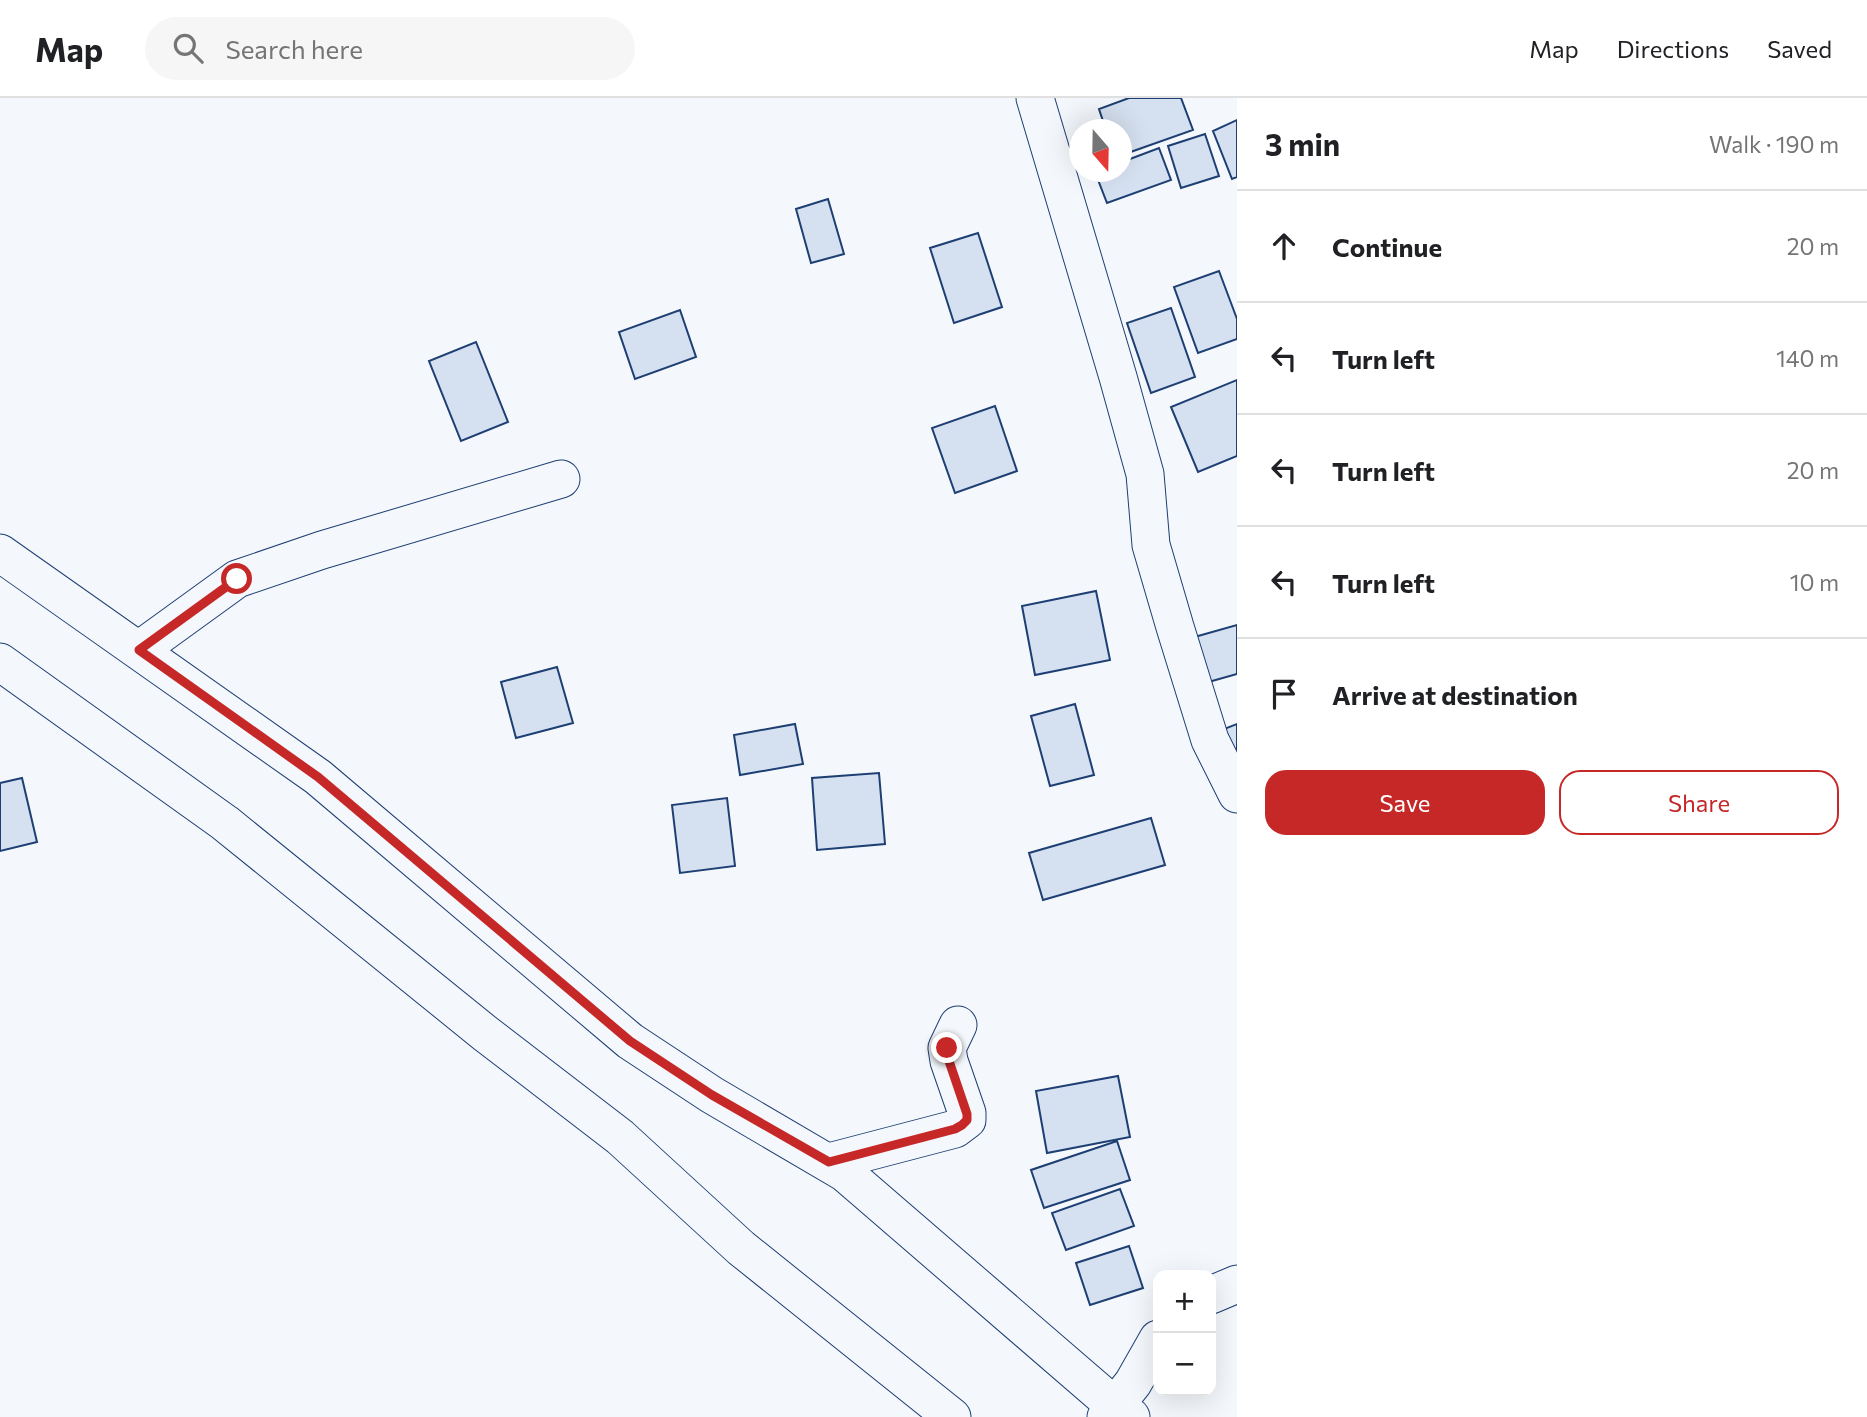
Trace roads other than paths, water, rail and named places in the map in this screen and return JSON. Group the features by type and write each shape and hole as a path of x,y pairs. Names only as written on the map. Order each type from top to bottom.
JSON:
{"street":[{"path":"1035,98 1145,474 1151,545 1210,740 1237,794"},
{"path":"139,650 237,579 322,550 561,479"},
{"path":"0,553 318,777 630,1041 712,1095 829,1162 856,1182 1118,1414 1153,1348"},
{"path":"0,662 225,823 486,1034 620,1137 741,1248 952,1417"},
{"path":"829,1162 955,1129 967,1120 947,1048 958,1025"},
{"path":"1216,1293 1237,1284"}]}
